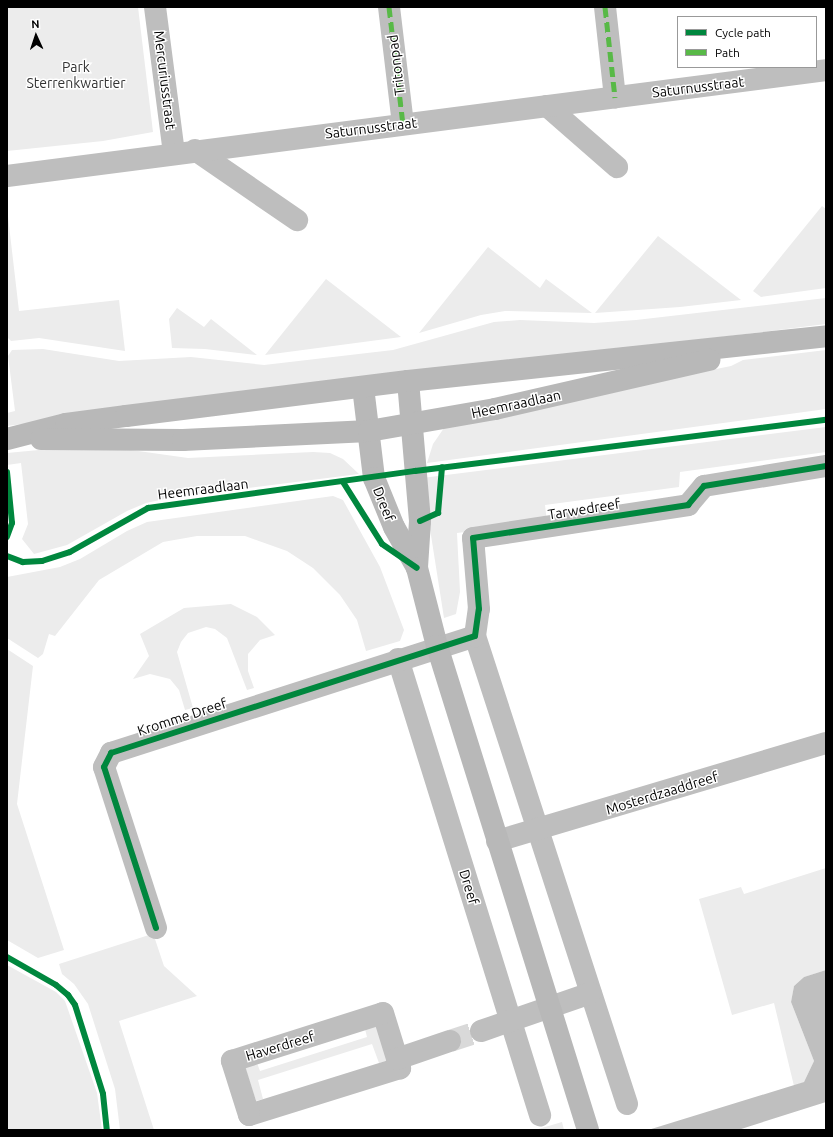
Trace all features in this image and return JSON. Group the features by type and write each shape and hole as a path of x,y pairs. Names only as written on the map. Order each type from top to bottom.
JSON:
{"main road":[{"name":"Heemraadlaan","path":"8,439 74,423 408,381 826,336"},
{"name":"Heemraadlaan","path":"8,439 183,440 369,431 411,425 657,373 780,342"},
{"name":"Dreef","path":"408,381 420,521 416,568"},
{"name":"Dreef","path":"363,387 374,478 394,527 416,568 437,646 588,1130"}],"street":[{"name":"Mercuriusstraat","path":"155,7 185,152"},
{"name":"Tritonpad","path":"389,7 402,124"},
{"path":"605,7 615,97"},
{"name":"Saturnusstraat","path":"7,176 826,70"},
{"path":"547,106 617,167"},
{"path":"185,152 297,220"},
{"name":"Tarwedreef","path":"475,636 479,609 473,538 688,505 704,486 826,466"},
{"path":"437,646 475,636 627,1104"},
{"name":"Kromme Dreef","path":"156,928 104,767 111,753 437,646"},
{"name":"Dreef","path":"398,659 540,1115"},
{"name":"Mosterdzaaddreef","path":"497,841 826,743"},
{"path":"481,1031 591,993"},
{"name":"Haverdreef","path":"383,1013 398,1058 400,1068 249,1115 232,1060 383,1013"},
{"path":"398,1058 450,1041"}],"green space":[{"name":"Park Sterrenkwartier","path":"7,7 138,7 153,132 103,141 7,151"},
{"path":"822,206 826,209 826,288 761,297 753,291"},
{"path":"7,208 19,311 119,300 125,351 39,338 11,341 7,337"},
{"path":"658,236 741,300 680,307 595,313"},
{"path":"488,247 540,288 546,279 592,313 505,311 481,315 419,333"},
{"path":"326,279 401,337 265,355"},
{"path":"826,298 826,324 7,426 7,413 15,411 8,356 12,350 43,349 119,361 191,357 264,365 393,350 494,322 520,320 594,323 636,320"},
{"path":"177,308 204,327 211,319 257,355 205,349 172,348 169,319"},
{"path":"826,350 826,409 427,463 433,444 444,428 454,422 731,366 743,360"},
{"path":"826,427 826,452 680,472 679,487 545,505 547,522 457,533 460,592 456,614 444,618 422,478"},
{"path":"60,448 131,450 188,458 313,452 330,453 343,459 359,474 169,498 146,503 127,511 67,545 34,554 22,539 28,524 21,463 7,465 7,453"},
{"path":"333,496 343,500 380,567 404,630 400,641 366,651 357,620 340,595 313,568 287,551 245,536 197,536 163,542 99,580 55,636 49,634 43,654 38,658 7,638 7,577 60,567 80,559 127,531 147,522"},
{"path":"231,604 257,617 275,635 260,640 248,654 248,671 254,688 247,690 227,638 215,629 206,627 188,633 181,642 177,652 193,708 185,710 179,690 170,679 150,674 133,679 149,656 140,634 184,608"},
{"path":"7,649 33,666 17,804 64,950 38,958 7,940"},
{"path":"826,868 826,970 804,977 794,986 791,1002 814,1061 804,1082 794,1086 774,1003 732,1015 699,899 741,887 744,894"},
{"path":"149,935 155,939 164,966 197,996 119,1021 154,1130 120,1130 115,1089 88,1004 74,984 62,974 59,964"},
{"path":"7,965 56,992 65,1001 97,1093 102,1130 7,1130"},
{"path":"378,1025 389,1060 379,1063 372,1044 258,1080 263,1099 256,1101 245,1067 257,1063 260,1071 367,1037 365,1029"},
{"path":"562,1122 564,1130 535,1130"}],"shaded area":[{"path":"826,970 826,1102 738,1130 648,1130 804,1082 814,1061 791,1002 794,986 804,977"}],"tunnel":[{"path":"450,1041 481,1031"}],"marked path":[{"path":"389,7 403,124"},
{"path":"605,7 615,97"}],"cycle path":[{"path":"7,556 23,562 42,561 70,552 148,508 415,471 826,420"},
{"path":"156,928 104,767 111,753 475,636 479,609 473,538 688,505 704,486 826,466"},
{"path":"420,521 438,513 442,467"},
{"path":"7,472 12,523 7,537"},
{"path":"343,482 382,544 417,568"},
{"path":"7,957 56,985 68,995 75,1005 103,1094 107,1130"}]}
